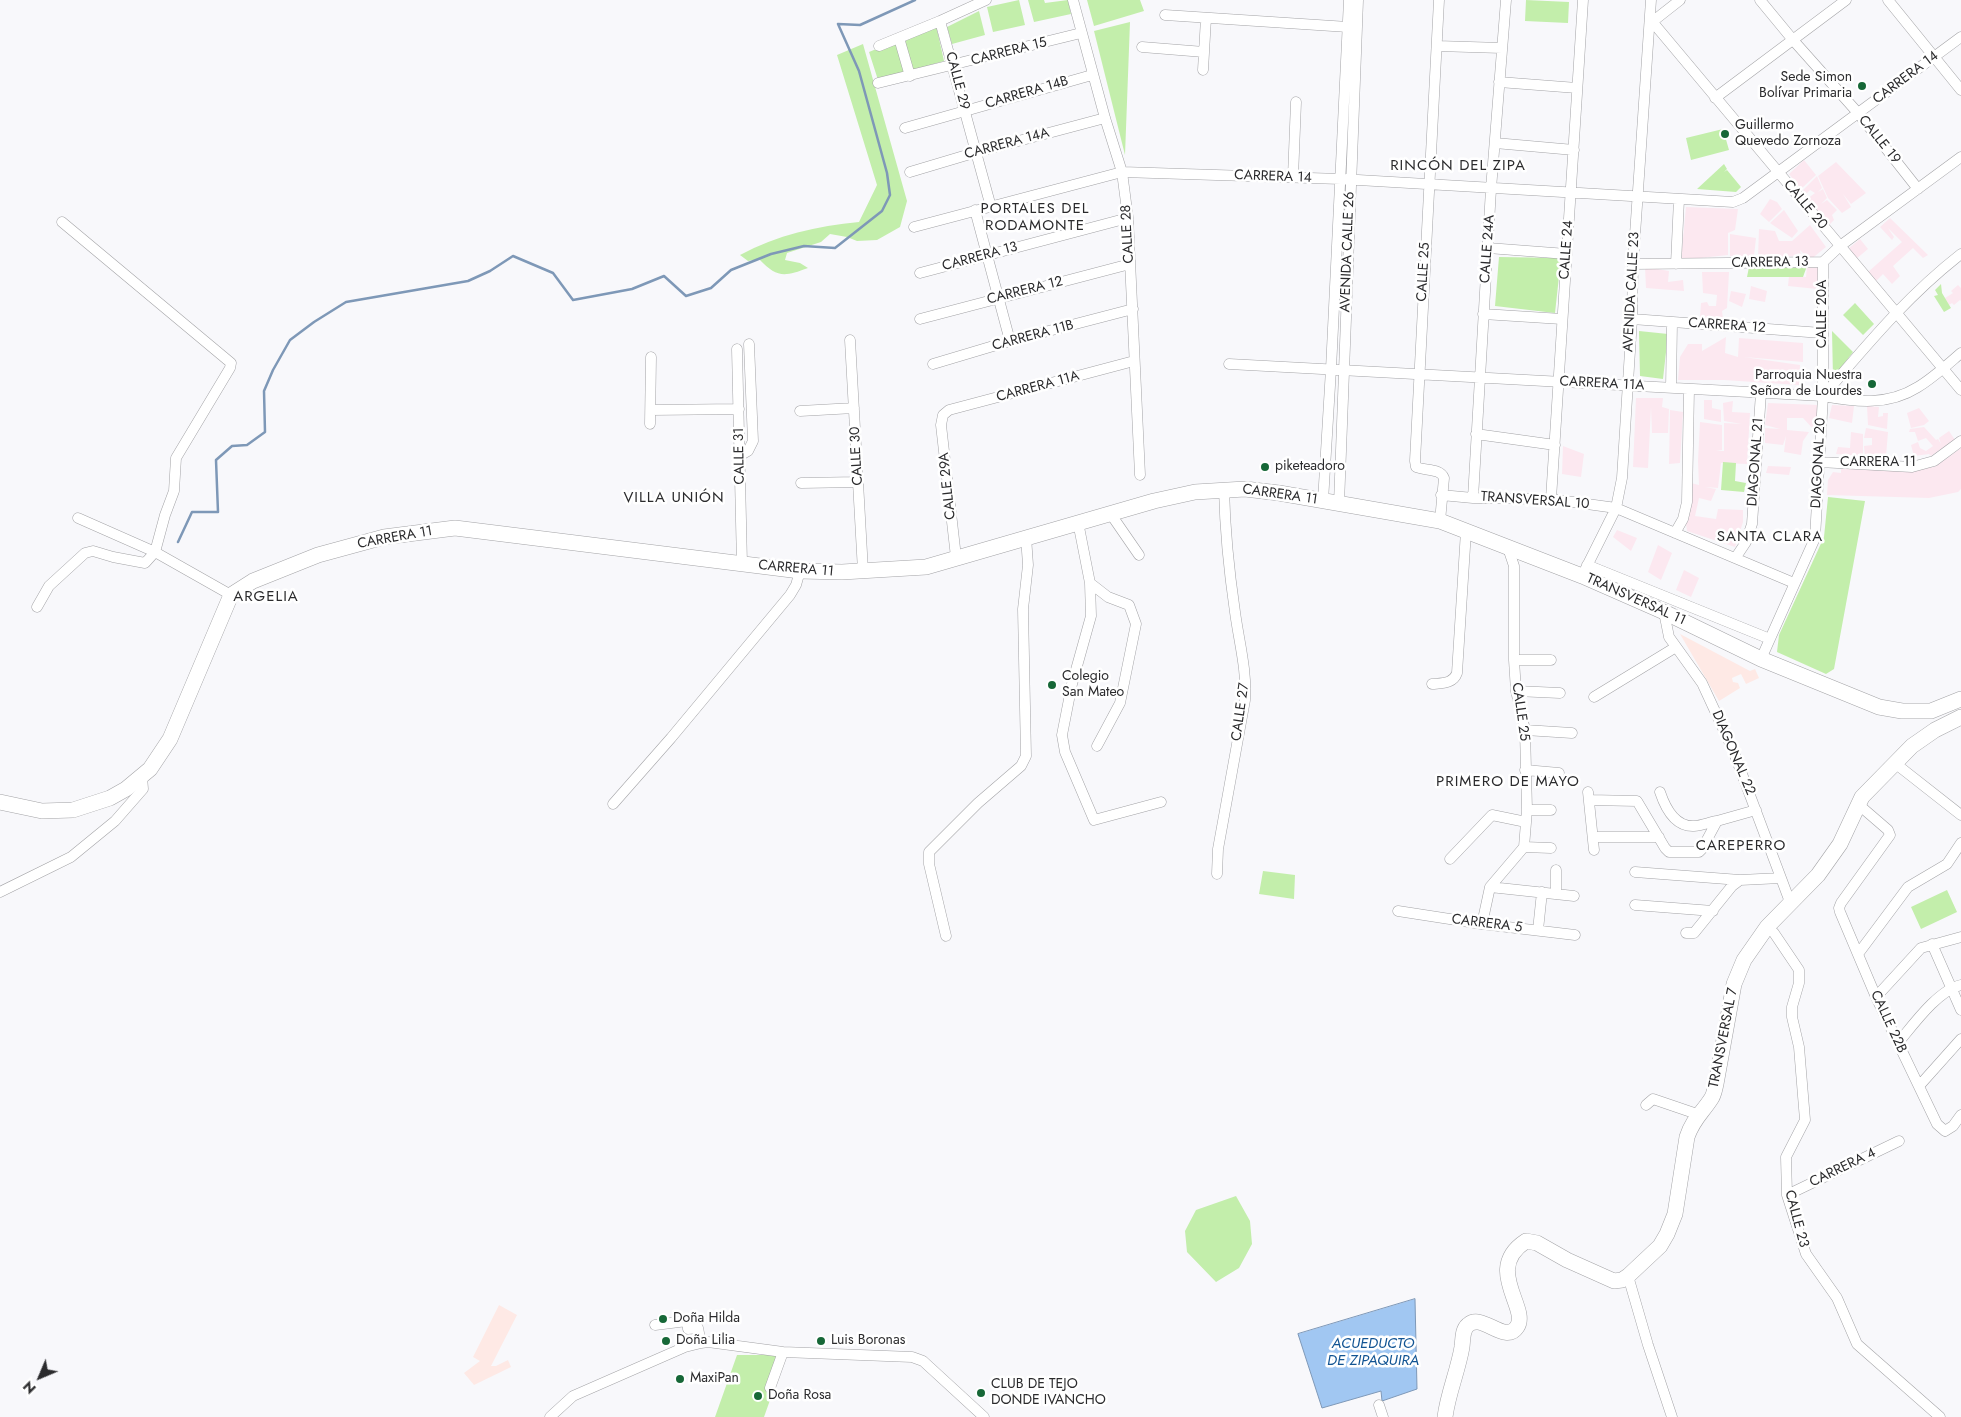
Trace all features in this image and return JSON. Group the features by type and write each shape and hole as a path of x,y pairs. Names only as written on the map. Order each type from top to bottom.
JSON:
{"street":[{"path":"879,46 986,0"},
{"name":"CALLE 28","path":"1073,0 1092,75 1122,172 1128,218 1140,475"},
{"name":"AVENIDA CALLE 26","path":"1339,504 1349,0"},
{"name":"AVENIDA CALLE 26","path":"1322,501 1358,0"},
{"name":"CALLE 25","path":"1439,0 1428,185 1416,467 1421,470 1443,474 1440,522"},
{"name":"CALLE 24A","path":"1473,498 1491,189 1506,0"},
{"name":"CALLE 24","path":"1551,500 1583,0"},
{"name":"AVENIDA CALLE 23","path":"1585,571 1616,508 1622,478 1632,318 1633,264 1651,0"},
{"path":"1651,21 1680,0"},
{"name":"CALLE 19","path":"1760,0 1858,113 1918,189"},
{"path":"1715,98 1846,0"},
{"path":"1888,0 1961,90"},
{"path":"1165,16 1348,27"},
{"path":"1203,70 1206,18"},
{"name":"CALLE 29","path":"940,20 991,207"},
{"name":"CALLE 20","path":"1651,21 1961,390"},
{"name":"CARRERA 15","path":"878,83 1081,33"},
{"name":"CARRERA 14","path":"914,227 1122,172 1346,179 1733,202 1743,198 1777,171 1961,37"},
{"path":"899,38 910,76"},
{"path":"1437,46 1502,48"},
{"path":"1142,47 1204,52"},
{"name":"CARRERA 14B","path":"905,128 1092,75"},
{"path":"1500,82 1577,88"},
{"path":"1293,177 1296,102"},
{"name":"CARRERA 14A","path":"910,172 1105,118"},
{"path":"1495,143 1574,150"},
{"name":"CARRERA 13","path":"1633,264 1823,262 1840,246 1961,157"},
{"path":"1676,264 1679,199"},
{"path":"975,210 1010,341"},
{"name":"CARRERA 13","path":"920,273 1128,218"},
{"path":"37,606 53,582 85,553 93,551 113,558 145,563 155,552 174,491 176,458 230,368 231,363 229,359 62,222"},
{"path":"1488,248 1567,254"},
{"path":"1823,396 1895,312 1961,254"},
{"name":"CALLE 20A","path":"1823,262 1823,396"},
{"name":"CARRERA 12","path":"920,319 1130,264"},
{"name":"CARRERA 11B","path":"933,364 1010,341 1133,309"},
{"path":"1483,314 1562,320"},
{"name":"CARRERA 12","path":"1632,318 1822,333"},
{"path":"1671,388 1672,322"},
{"name":"CALLE 30","path":"850,340 863,571"},
{"path":"741,455 748,451 753,441 749,344"},
{"name":"CALLE 31","path":"737,349 741,455 742,564"},
{"name":"CARRERA 11A","path":"1229,364 1823,396 1856,402 1888,400 1917,388 1961,353"},
{"path":"650,424 651,357"},
{"name":"CARRERA 11A","path":"943,415 949,410 1134,361"},
{"path":"1675,533 1684,519 1687,502 1689,389"},
{"name":"DIAGONAL 21","path":"1736,557 1746,542 1752,524 1761,393"},
{"name":"DIAGONAL 20","path":"1762,659 1815,538 1823,396"},
{"path":"800,411 854,408"},
{"path":"651,410 739,410"},
{"name":"CALLE 29A","path":"943,415 941,425 956,557"},
{"path":"1476,434 1555,445"},
{"name":"CARRERA 11","path":"1819,462 1912,466 1934,461 1961,442"},
{"path":"801,483 858,482"},
{"name":"CALLE 27","path":"1217,874 1218,849 1246,700 1246,680 1235,613 1226,537 1224,489"},
{"name":"CARRERA 11","path":"231,595 253,581 318,555 384,537 455,528 800,571 863,571 926,566 1110,513 1195,492 1245,489 1278,493 1364,509"},
{"name":"TRANSVERSAL 10","path":"1441,495 1473,498 1551,500 1616,508 1794,583"},
{"name":"TRANSVERSAL 11","path":"1364,509 1440,522 1508,548 1585,571 1664,612 1762,659 1879,707 1902,711 1931,712 1961,699"},
{"path":"1110,513 1140,555"},
{"path":"0,802 42,811 73,810 110,798 126,789 142,776 155,763 170,739 231,595 155,552 78,518"},
{"path":"1078,522 1090,582 1091,616 1072,684 1062,735 1065,752 1094,820 1161,802"},
{"path":"1432,684 1451,681 1457,673 1466,531"},
{"path":"946,936 929,864 930,852 978,803 1021,766 1026,756 1023,610 1028,565 1026,537"},
{"name":"CALLE 25","path":"1508,548 1514,566 1514,660 1516,691 1525,730 1527,810 1524,847"},
{"path":"613,804 671,738 790,595 796,585 800,571"},
{"path":"1585,571 1770,639"},
{"path":"1090,582 1108,597 1129,604 1136,624 1120,702 1097,746"},
{"name":"DIAGONAL 22","path":"1664,612 1670,637 1702,683 1734,750 1790,902"},
{"path":"1594,697 1676,647"},
{"path":"1514,660 1551,660"},
{"path":"1516,691 1560,693"},
{"name":"TRANSVERSAL 7","path":"1628,1276 1660,1246 1675,1214 1687,1136 1698,1114 1712,1098 1734,984 1744,960 1766,927 1818,875 1840,844 1862,797 1912,746 1935,730 1961,717"},
{"path":"1525,730 1572,733"},
{"path":"1896,764 1961,815"},
{"path":"1525,770 1559,773"},
{"path":"0,892 71,857 86,845 115,821 143,789 142,776"},
{"path":"1660,792 1672,817 1683,825 1694,826 1756,810"},
{"path":"1594,850 1589,796 1637,801 1669,852 1699,852 1717,820"},
{"name":"CALLE 22B","path":"1859,805 1888,830 1890,835 1839,908 1876,996 1937,1124 1945,1130 1953,1126 1961,1115"},
{"path":"1527,810 1551,810"},
{"path":"1450,859 1492,815 1526,822"},
{"path":"1593,838 1659,837"},
{"path":"1858,954 1908,887 1947,864 1961,843"},
{"path":"1482,924 1490,887 1524,847 1551,848"},
{"path":"1556,870 1556,893"},
{"path":"1635,872 1740,880 1781,878"},
{"path":"1686,933 1694,933 1732,886 1740,880"},
{"path":"1490,887 1574,896"},
{"path":"1538,930 1542,892"},
{"path":"1635,905 1713,911"},
{"name":"CARRERA 5","path":"1398,911 1482,924 1575,935"},
{"name":"CALLE 23","path":"1766,927 1778,938 1799,970 1799,983 1792,1007 1792,1017 1799,1047 1805,1120 1786,1157 1787,1195 1806,1254 1837,1298 1857,1344 1940,1417"},
{"path":"1876,996 1921,948 1961,937"},
{"path":"1932,944 1956,986 1961,1010"},
{"path":"1898,1043 1924,1012 1956,986"},
{"path":"1918,1086 1961,1039"},
{"path":"1646,1105 1653,1099 1698,1114"},
{"name":"CARRERA 4","path":"1787,1195 1899,1141"},
{"path":"1445,1417 1464,1331 1468,1324 1482,1323 1501,1332 1510,1332 1516,1328 1519,1321 1508,1283 1510,1260 1511,1254 1526,1241 1537,1243 1607,1279 1614,1281 1622,1280 1628,1276 1672,1417"},
{"path":"655,1326 686,1321 688,1329 698,1328 701,1343"},
{"path":"550,1417 573,1396 685,1347 708,1342 783,1352 912,1357 923,1361 984,1417"},
{"path":"770,1388 783,1352"},
{"path":"1379,1405 1383,1417"}],"shaded area":[{"path":"1804,160 1816,175 1801,189 1789,174"},
{"path":"1836,162 1866,193 1851,204 1843,194 1851,207 1842,213 1828,198 1818,176"},
{"path":"1817,176 1822,188 1818,192 1823,189 1827,198 1821,204 1827,200 1837,210 1832,215 1834,220 1829,225 1807,199 1815,193 1810,190 1806,194 1803,190"},
{"path":"1770,199 1777,202 1782,209 1769,222 1760,214"},
{"path":"1686,207 1738,209 1735,230 1728,233 1728,255 1681,260"},
{"path":"1784,210 1798,231 1792,238 1770,223"},
{"path":"1890,218 1928,255 1923,258 1913,248 1893,266 1900,276 1892,284 1883,274 1876,281 1868,272 1902,242 1888,228 1894,237 1892,240 1880,227"},
{"path":"1810,225 1826,247 1810,260 1800,250 1801,256 1758,257 1759,229 1775,231 1779,241 1792,241"},
{"path":"1730,234 1756,238 1754,256 1730,256"},
{"path":"1860,239 1868,249 1856,259 1849,248"},
{"path":"1807,266 1818,267 1817,289 1788,286 1789,276 1806,277"},
{"path":"1645,267 1669,271 1668,282 1683,280 1684,291 1646,288"},
{"path":"1702,272 1729,272 1727,308 1722,311 1723,319 1700,318 1701,303 1707,302 1709,306 1716,306 1717,295 1703,293"},
{"path":"1958,285 1961,288 1961,301 1954,305 1952,303 1949,305 1945,298 1953,293 1951,291"},
{"path":"1751,286 1767,291 1765,302 1749,299"},
{"path":"1731,291 1746,294 1742,307 1729,301"},
{"path":"1726,337 1725,353 1738,357 1739,338 1803,343 1803,362 1744,357 1800,365 1799,385 1724,380 1678,380 1680,357 1688,344 1702,344 1702,351"},
{"path":"1636,398 1663,398 1662,407 1669,409 1668,433 1652,433 1651,407 1648,468 1633,467"},
{"path":"1704,400 1712,400 1712,408 1721,410 1721,422 1704,419"},
{"path":"1733,401 1732,412 1750,413 1747,464 1721,463 1718,488 1705,487 1716,489 1711,501 1699,498 1695,516 1716,519 1718,509 1743,510 1743,522 1735,547 1687,531 1685,515 1687,482 1699,485 1700,422 1722,425 1722,450 1716,451 1724,451 1724,423 1742,424 1724,421 1723,403"},
{"path":"1768,403 1818,405 1816,432 1803,418 1787,418 1787,430 1809,432 1803,441 1801,455 1784,452 1786,436 1783,445 1765,443 1765,428 1780,429 1765,425"},
{"path":"1832,405 1854,406 1852,423 1829,418"},
{"path":"1867,406 1879,407 1878,417 1883,416 1883,413 1888,413 1887,429 1868,425"},
{"path":"1919,408 1929,421 1924,425 1911,428 1907,413"},
{"path":"1670,410 1683,412 1680,463 1669,464"},
{"path":"1924,427 1941,444 1939,438 1949,431 1955,440 1931,456 1929,454 1914,456 1911,445 1918,442 1920,448 1926,451 1933,446 1926,438 1918,441 1915,432 1909,432 1910,429"},
{"path":"1866,428 1888,432 1886,456 1865,457 1864,446 1872,445 1872,438 1864,438"},
{"path":"1851,432 1863,434 1863,456 1836,454 1838,447 1850,448"},
{"path":"1563,446 1584,454 1581,477 1562,474"},
{"path":"1961,448 1961,489 1958,492 1929,498 1827,495 1828,480 1833,472 1841,473 1841,469 1899,470 1934,467"},
{"path":"1768,466 1791,467 1789,475 1766,473"},
{"path":"1617,530 1637,538 1631,551 1613,537"},
{"path":"1658,545 1672,553 1661,580 1648,572"},
{"path":"1684,570 1699,578 1691,597 1676,590"},
{"path":"1680,634 1750,671 1755,669 1759,678 1746,684 1741,674 1732,678 1733,682 1738,683 1740,688 1719,701"},
{"path":"499,1305 517,1315 491,1366 496,1366 508,1360 511,1367 474,1385 464,1373 480,1361 473,1357"}],"green space":[{"path":"1019,0 1025,25 993,32 987,7"},
{"path":"1028,0 1044,0 1045,3 1068,0 1071,14 1034,22"},
{"path":"1087,0 1140,0 1144,11 1094,26"},
{"path":"1526,0 1569,2 1568,23 1525,21"},
{"path":"979,11 985,35 952,44 947,27"},
{"path":"1130,22 1125,155 1094,31"},
{"path":"936,25 944,61 913,70 902,39"},
{"path":"898,40 908,73 878,80 869,52"},
{"path":"863,44 907,201 900,227 877,240 857,241 830,234 821,242 787,253 785,260 800,263 808,268 793,273 776,273 759,259 748,261 740,255 768,242 798,232 859,222 877,185 837,55"},
{"path":"1723,129 1729,150 1691,160 1686,138"},
{"path":"1724,164 1727,169 1724,172 1727,170 1741,187 1736,192 1697,189"},
{"path":"1499,257 1561,258 1555,313 1495,306"},
{"path":"1807,266 1803,277 1747,277 1749,267"},
{"path":"1941,284 1942,293 1951,308 1944,312 1934,296 1938,295 1935,290"},
{"path":"1855,303 1874,324 1863,335 1843,315"},
{"path":"1639,331 1668,334 1663,379 1640,376"},
{"path":"1832,331 1853,352 1833,378"},
{"path":"1723,462 1736,463 1735,481 1746,483 1744,492 1721,490"},
{"path":"1828,497 1865,501 1834,669 1826,674 1777,652 1779,635 1824,537"},
{"path":"1263,871 1295,875 1294,899 1259,894"},
{"path":"1947,890 1957,912 1921,929 1911,907"},
{"path":"1236,1196 1250,1221 1252,1244 1239,1268 1216,1282 1187,1252 1185,1231 1196,1210"},
{"path":"737,1355 786,1355 764,1417 715,1417"}],"water":[{"name":"ACUEDUCTO DE ZIPAQUIRA","path":"1415,1299 1417,1389 1382,1401 1381,1391 1322,1408 1298,1334"}],"waterway":[{"path":"178,542 192,512 218,512 216,460 232,446 247,445 265,432 264,391 273,370 290,340 346,302 468,281 490,271 513,256 553,273 573,300 632,289 664,276 686,296 711,288 731,270 771,254 804,246 835,248 882,211 890,195 887,173 859,71 838,24 860,25 915,0"}],"place":[{"name":"Sede Simon Bolívar Primaria","path":"1862,86"},
{"name":"Guillermo Quevedo Zornoza","path":"1725,134"},
{"name":"Parroquia Nuestra Señora de Lourdes","path":"1872,384"},
{"name":"piketeadoro","path":"1265,467"},
{"name":"Colegio San Mateo","path":"1052,685"},
{"name":"Doña Hilda","path":"663,1319"},
{"name":"Doña Lilia","path":"666,1341"},
{"name":"Luis Boronas","path":"821,1341"},
{"name":"MaxiPan","path":"680,1379"},
{"name":"CLUB DE TEJO DONDE IVANCHO","path":"981,1393"},
{"name":"Doña Rosa","path":"758,1396"}],"district":[{"name":"RINCÓN DEL ZIPA","path":"1458,166"},
{"name":"PORTALES DEL RODAMONTE","path":"1035,218"},
{"name":"VILLA UNIÓN","path":"674,498"},
{"name":"SANTA CLARA","path":"1770,537"},
{"name":"ARGELIA","path":"266,597"},
{"name":"PRIMERO DE MAYO","path":"1508,782"},
{"name":"CAREPERRO","path":"1741,846"}]}
